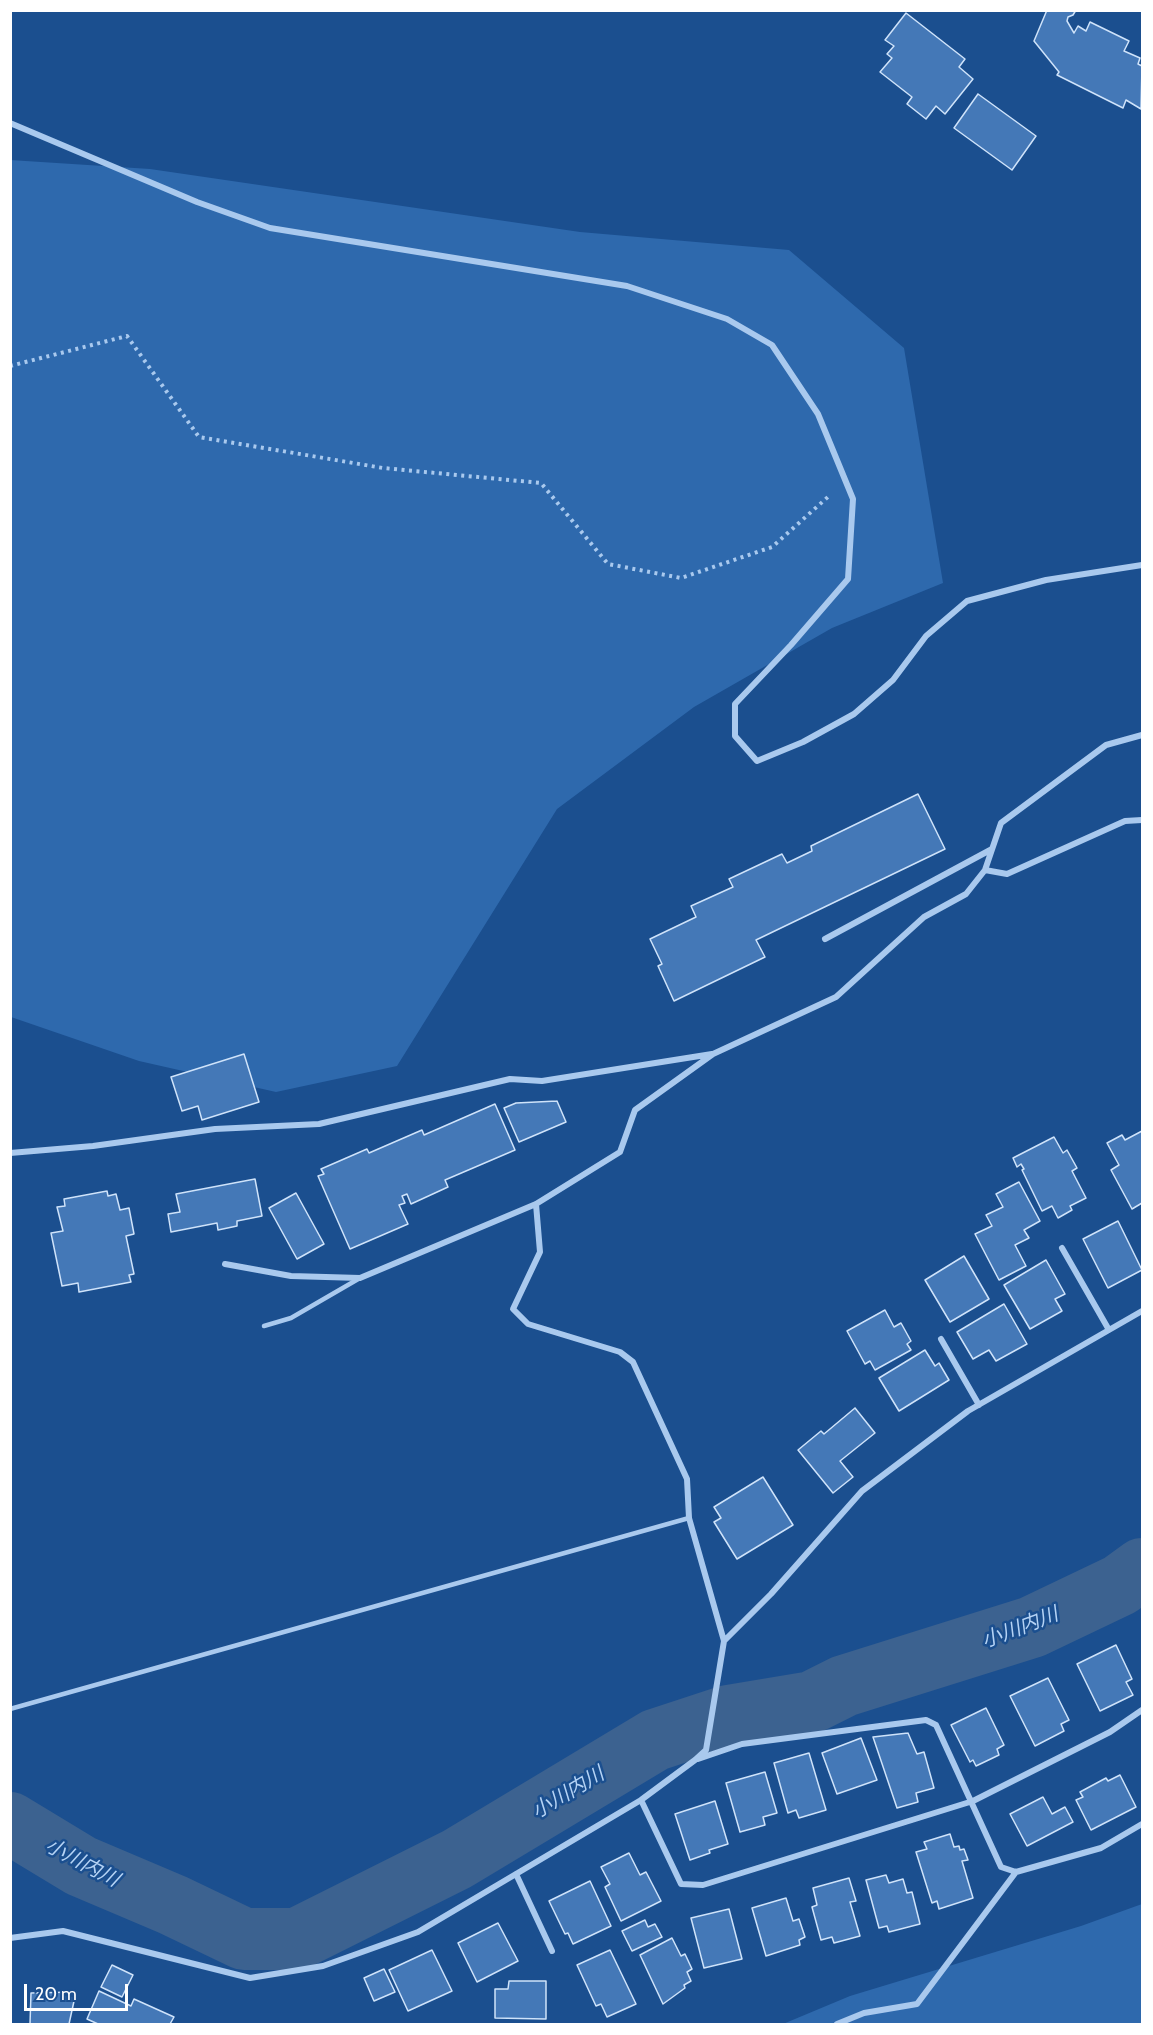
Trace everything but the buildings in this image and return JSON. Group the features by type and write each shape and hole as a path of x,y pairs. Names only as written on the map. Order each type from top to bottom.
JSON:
{"street":[{"path":"10,123 196,202 270,228 627,286 727,319 772,345 818,414 853,499 848,579 791,645 735,704 735,736 757,761 803,742 854,714 893,680 927,636 967,601 1046,580 1143,565"},
{"path":"225,1264 291,1276 360,1278 536,1204 620,1152 636,1110 713,1054 836,997 924,917 966,894 986,870 1000,823 1106,745 1143,735"},
{"path":"986,870 1007,874 1125,821 1143,820"},
{"path":"825,939 993,849"},
{"path":"10,1153 93,1146 215,1129 319,1124 510,1079 542,1081 713,1054"},
{"path":"10,1938 63,1931 250,1978 323,1966 418,1932 640,1800 695,1760 706,1749 724,1641 689,1518 687,1479 633,1362 620,1352 528,1324 513,1309 540,1252 536,1204"},
{"path":"1062,1248 1109,1330"},
{"path":"724,1641 771,1594 862,1491 968,1411 1143,1311"},
{"path":"941,1340 979,1405"},
{"path":"640,1800 681,1884 703,1885 973,1801 1110,1732 1143,1710"},
{"path":"695,1760 742,1744 926,1720 936,1725 973,1801 1001,1867 1016,1872 1101,1848 1143,1824"},
{"path":"837,2025 864,2013 917,2004 1016,1872"},
{"path":"516,1874 552,1951"}],"lane":[{"path":"264,1326 291,1318 360,1278"},
{"path":"10,1709 689,1518"}],"path":[{"path":"10,366 127,336 199,436 382,468 541,483 608,564 681,578 772,548 846,481"}],"shaded area":[{"path":"10,160 150,169 580,232 789,250 904,348 943,583 832,628 694,707 557,809 397,1066 276,1092 139,1061 11,1017"},
{"path":"1142,1904 1142,2024 783,2024 850,1996 1081,1926"}],"waterway":[{"name":"小川内川","path":"10,1823 81,1866 173,1905 244,1939 297,1939 457,1859 655,1740 728,1716 812,1702 844,1686 1032,1627 1120,1585 1142,1569"}]}
